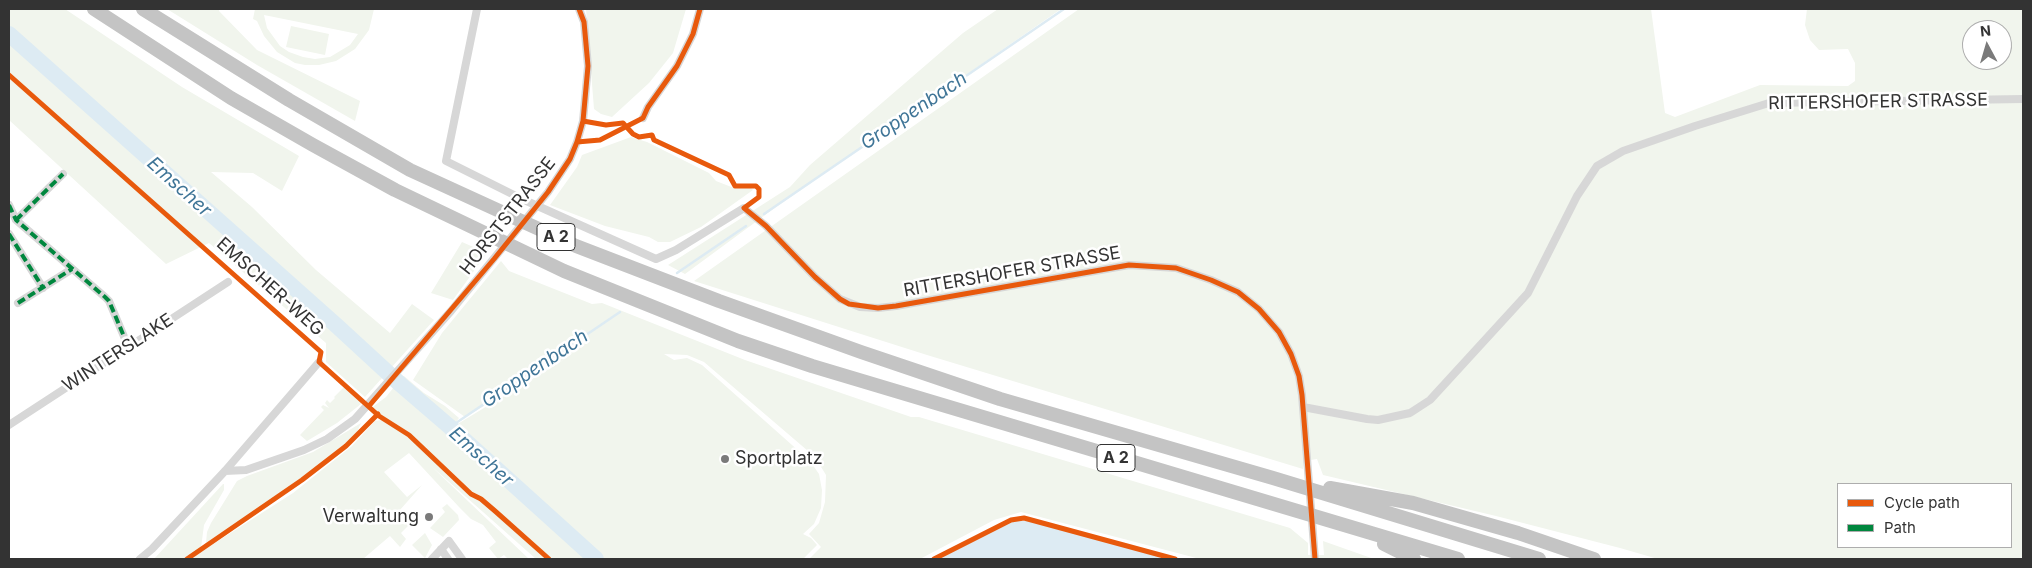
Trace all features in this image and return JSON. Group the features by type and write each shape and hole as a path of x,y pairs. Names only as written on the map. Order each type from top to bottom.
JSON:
{"highway":[{"name":"A 2","path":"94,9 231,98 313,145 395,190 564,271 738,341 812,366 1458,559"},
{"name":"A 2","path":"143,9 288,100 410,170 576,246 755,314 1000,399 1273,478 1539,559"},
{"path":"1273,478 1413,503 1518,533 1594,559"},
{"path":"1355,529 1414,559"}],"street":[{"name":"RITTERSHOFER STRASSE","path":"476,9 446,161 522,199 656,259 676,250 744,208 766,226 815,278 840,299 860,306 878,308 896,306 1129,265 1176,268 1229,288 1259,309 1279,332 1291,354 1299,376 1304,407 1315,555"},
{"name":"HORSTSTRASSE","path":"225,471 240,471 258,466 316,444 345,427 374,400 415,353 548,192 570,159 583,121 588,66 584,22 579,9"},
{"path":"643,118 648,107 677,66 693,34 700,9"},
{"name":"RITTERSHOFER STRASSE","path":"1304,407 1378,420 1390,419 1410,413 1430,400 1528,293 1577,196 1597,166 1623,151 1768,103 2023,99"},
{"path":"16,220 63,174"},
{"path":"9,205 16,220 108,301 128,346"},
{"path":"9,234 43,288"},
{"path":"18,303 72,269"},
{"name":"WINTERSLAKE","path":"9,425 228,282"},
{"path":"140,559 152,549 225,471 319,362"},
{"path":"432,559 449,541 462,559"},
{"path":"441,549 448,559"}],"shaded area":[{"path":"9,9 65,9 182,87 299,156 282,191 253,173 211,172 252,207 316,270 390,333 412,304 434,320 365,397 326,362 326,343 209,243 166,264 9,120"},
{"path":"167,9 219,9 257,50 360,101 355,121 257,65"},
{"path":"255,9 374,9 369,30 355,49 336,61 319,65 295,63 277,52 264,36 257,21 253,19","holes":["264,15 358,34 350,45 330,57 315,59 303,57 289,52 280,46 267,28"]},
{"path":"586,9 686,9 673,53 649,83 612,117 601,114 594,109"},
{"path":"998,9 1061,9 776,207 685,274 668,265 790,187 810,165 963,33"},
{"path":"1079,9 1651,9 1665,113 1675,117 1760,85 1848,86 1855,81 1855,63 1848,49 1819,50 1810,40 1805,25 1807,9 2023,9 2023,559 1658,559 1496,516 1323,475 1317,459 1304,461 1303,469 927,355 694,281"},
{"path":"291,26 329,34 325,55 286,47"},
{"path":"631,137 647,142 709,173 716,181 734,188 749,186 753,190 701,227 670,242 658,242 649,237 605,226 550,205 577,167 582,155"},
{"path":"462,242 487,253 453,300 431,293"},
{"path":"501,261 509,271 592,304 602,303 745,360 911,417 919,417 1290,528 1308,543 1308,555 1324,555 1323,541 1374,559 1200,559 1021,512 994,520 920,559 809,559 821,547 809,534 819,523 825,502 826,475 815,457 704,362 687,355 664,354 674,360 687,358 702,365 810,461 819,474 822,490 821,508 814,524 803,534 811,538 817,545 803,559 536,559 430,465 529,559 508,559 504,555 498,559 489,548 496,542 483,525 471,519 409,453 384,472 407,497 422,485 392,519 394,523 400,518 409,525 401,533 406,539 400,547 390,536 363,559 190,559 293,493 352,446 375,421 381,420 370,409 386,397 394,387 446,431 570,356 465,417 413,380 442,333"},
{"path":"404,376 459,418 456,422 401,378"},
{"path":"344,387 361,401 361,404 337,423 307,441 300,435 324,410 321,407 323,405 329,408 325,403 327,400 330,403"},
{"path":"361,423 357,432 338,451 281,493 206,543 207,532 211,523 237,481 313,452"},
{"path":"223,484 224,490 204,525 201,548 184,559 154,559"},
{"path":"447,504 458,515 459,520 443,537 430,528 445,512 442,508"},
{"path":"1012,521 1030,521 1168,559 939,559"},
{"path":"425,533 432,545 425,558 412,545"}],"waterway":[{"name":"Groppenbach","path":"764,214 1064,9"},
{"name":"Emscher","path":"9,34 596,559"},
{"name":"Groppenbach","path":"677,273 746,226"},
{"name":"Groppenbach","path":"450,427 620,312"}],"marked path":[{"path":"16,220 63,174"},
{"path":"9,205 16,220 109,301 128,346"},
{"path":"9,234 43,288"},
{"path":"18,303 72,269"}],"cycle path":[{"path":"369,406 494,259 548,192 570,159 583,121 588,66 584,22 579,9"},
{"path":"577,142 600,140 643,118 648,107 677,66 693,34 700,9"},
{"name":"EMSCHER-WEG","path":"9,75 321,352 319,362 379,416 409,435 471,494 481,499 549,559"},
{"path":"583,121 606,125 623,123 633,134 639,137 652,135 654,140 729,175 735,186 756,186 759,189 759,197 744,208 766,226 815,277 840,299 849,304 878,308 896,306 1129,265 1176,268 1238,292 1259,309 1279,332 1291,354 1299,376 1315,559"},
{"path":"187,559 302,480 346,446 378,414"},
{"path":"934,559 1011,520 1024,518 1175,559"}],"place":[{"name":"Sportplatz","path":"725,459"},
{"name":"Verwaltung","path":"429,517"}]}
